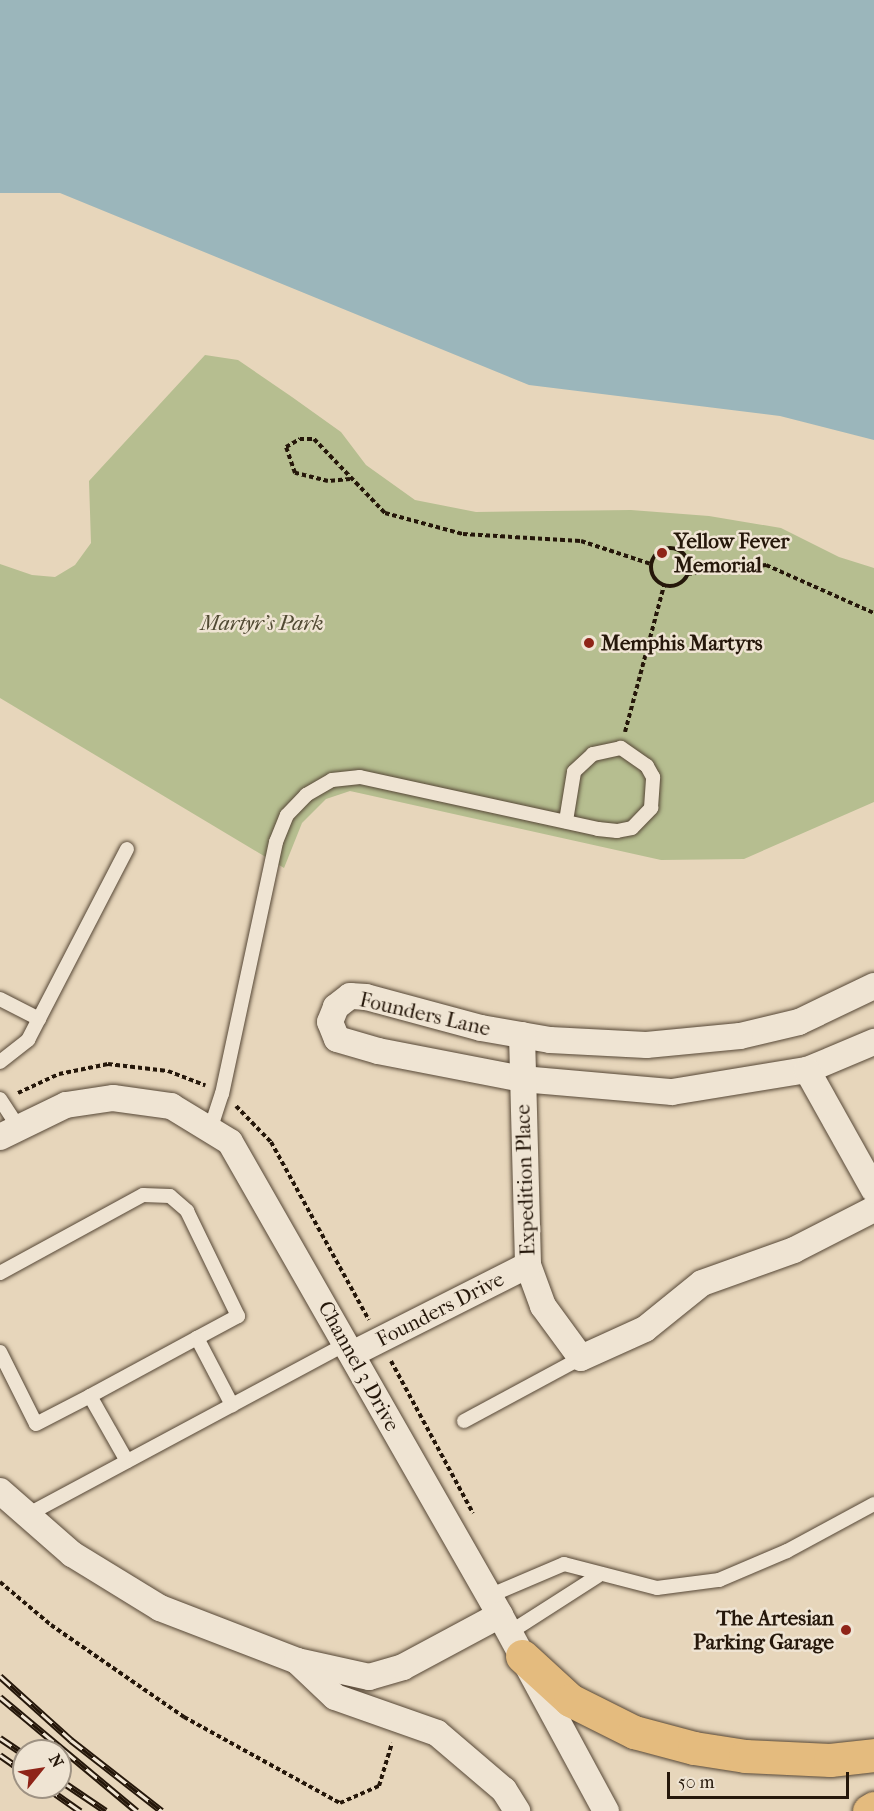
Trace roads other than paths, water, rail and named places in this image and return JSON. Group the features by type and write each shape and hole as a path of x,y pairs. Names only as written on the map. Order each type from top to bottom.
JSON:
{"main road":[{"path":"522,1656 570,1700 634,1732 694,1748 745,1756 830,1760 874,1755"},
{"path":"870,1811 874,1809"}],"street":[{"name":"Founders Lane","path":"874,987 799,1022 740,1036 646,1045 522,1035 470,1026 366,996 350,996 336,1007 330,1022 337,1039 522,1079 672,1092 807,1070 874,1042"},
{"name":"Expedition Place","path":"522,1035 528,1265 543,1306 581,1358"},
{"path":"807,1070 874,1191"},
{"name":"Channel 3 Drive","path":"10,1132 66,1104 101,1098 171,1106 211,1127 230,1142 245,1163 500,1615 606,1811"},
{"path":"581,1358 645,1329 702,1283 794,1250 874,1209"},
{"name":"Founders Drive","path":"349,1349 380,1340 528,1265"},
{"path":"0,1491 72,1554 160,1608 297,1661 369,1677 403,1667 500,1615"},
{"path":"297,1661 335,1697 436,1733 504,1790 517,1811"}],"lane":[{"path":"211,1127 222,1094 276,842 287,815 306,795 332,780 360,777 566,821 617,831 632,828 651,808 653,777 638,757 621,748 602,750 582,762 570,784 566,821"},
{"path":"0,1062 28,1041 127,849"},
{"path":"0,999 39,1019"},
{"path":"1,1100 10,1132"},
{"path":"0,1273 143,1195 170,1196 187,1211 238,1316 36,1424 0,1352"},
{"path":"197,1338 232,1406"},
{"path":"27,1515 232,1406 349,1349"},
{"path":"464,1421 581,1358"},
{"path":"90,1396 128,1461"},
{"path":"598,1576 515,1629 500,1615 496,1593 564,1564 598,1576 657,1588 719,1580 787,1551 874,1504"}],"water":[{"path":"0,0 874,0 874,440 780,416 529,385 60,193 0,193"}],"railway":[{"path":"0,1676 71,1740 162,1811"},
{"path":"0,1697 137,1811"},
{"path":"0,1738 12,1746"},
{"path":"0,1755 12,1764"},
{"path":"72,1788 106,1811"},
{"path":"63,1799 80,1811"}],"place":[{"name":"Yellow Fever Memorial","path":"662,553"},
{"name":"Memphis Martyrs","path":"589,643"},
{"name":"The Artesian Parking Garage","path":"846,1630"}],"park label":[{"name":"Martyr's Park","path":"262,623"}]}
